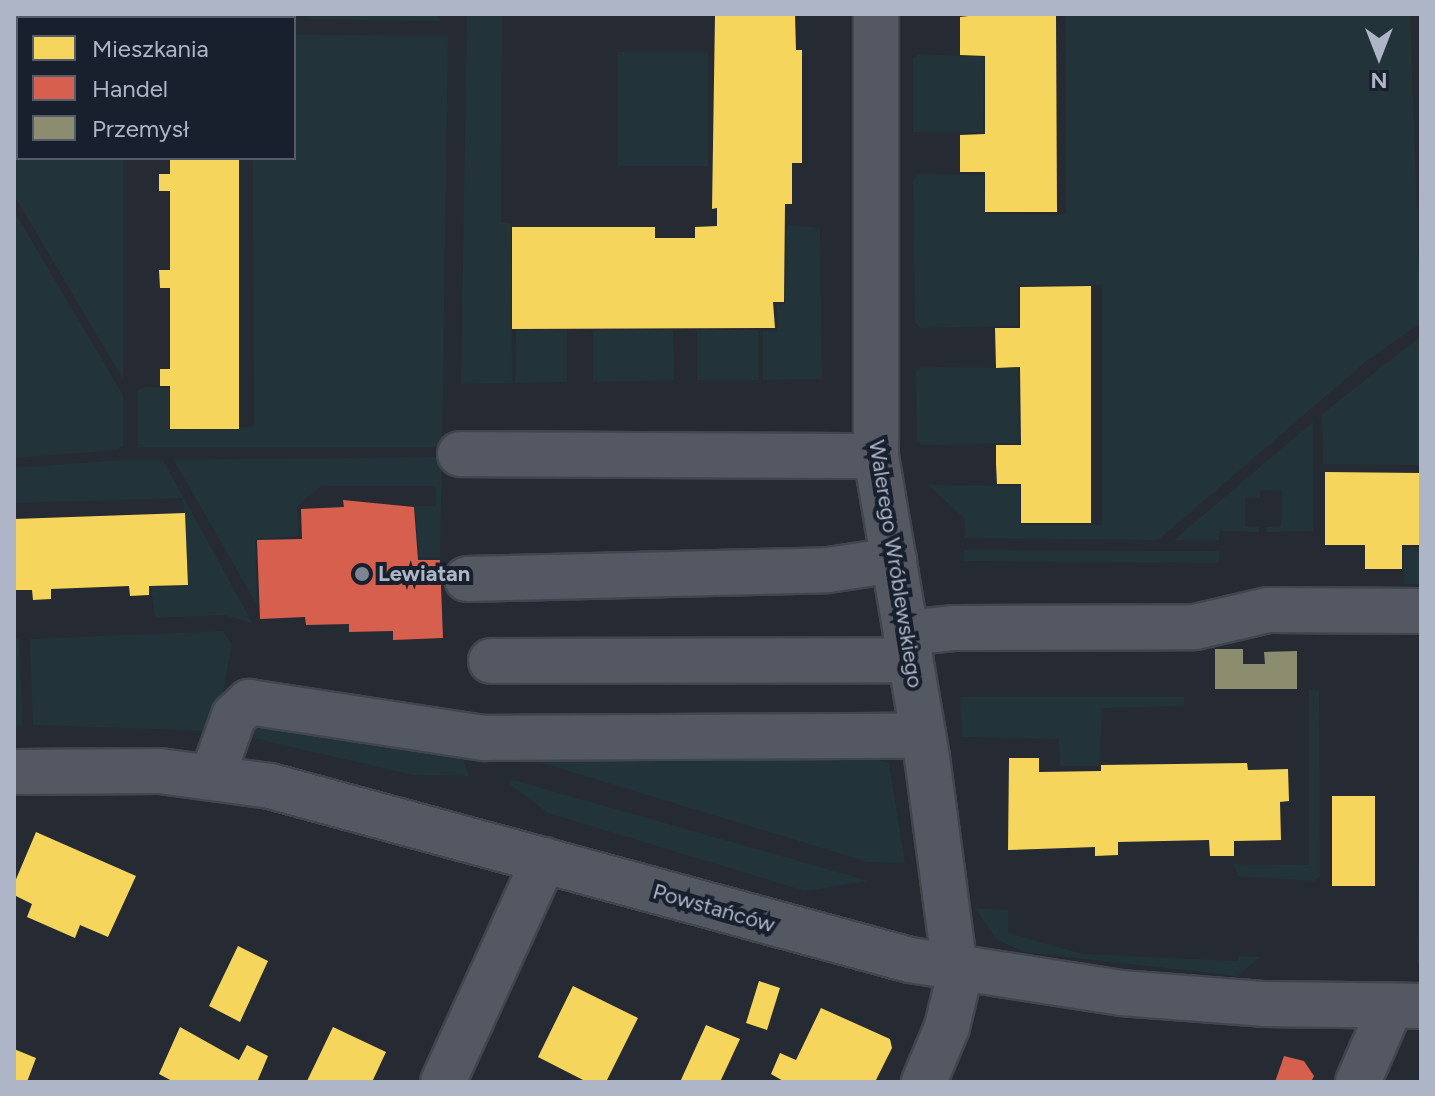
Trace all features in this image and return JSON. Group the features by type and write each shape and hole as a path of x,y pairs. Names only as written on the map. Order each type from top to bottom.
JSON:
{"street":[{"name":"Walerego Wróblewskiego","path":"876,14 876,456 923,736 955,967 954,1006 924,1082"},
{"path":"460,454 876,456"},
{"path":"467,579 828,570 894,560"},
{"path":"491,661 908,646 953,628 1195,627 1268,610 1421,611"},
{"path":"212,777 234,716 249,702 485,738 923,736"},
{"name":"Powstańców","path":"14,772 98,769 212,777 321,797 821,939 955,967 1121,993 1263,1004 1406,1006"},
{"path":"443,1082 544,860"},
{"path":"1358,1082 1406,1006"}],"shaded area":[{"path":"14,14 123,14 16,16 16,160 123,160 123,379 14,195"},
{"path":"311,14 436,14 441,21 306,19"},
{"path":"467,14 502,14 501,222 511,223 512,383 461,384"},
{"path":"1066,14 1410,14 1421,323 1369,359 1158,540 964,538 965,519 928,485 1020,486 1020,525 1102,525 1102,285 1018,285 1018,326 921,328 915,323 913,180 919,174 984,175 985,214 1066,215"},
{"path":"296,35 448,36 442,447 138,447 138,390 147,387 169,388 169,430 254,427 253,160 296,160"},
{"path":"618,52 708,52 708,166 618,166"},
{"path":"918,54 984,57 983,132 913,132 913,58"},
{"path":"14,211 123,395 123,446 117,450 14,458"},
{"path":"787,225 820,228 822,379 763,380 763,331 778,332 777,305 785,304"},
{"path":"516,330 567,330 567,382 515,383"},
{"path":"593,330 673,330 674,380 593,382"},
{"path":"697,330 758,330 758,380 697,380"},
{"path":"1421,336 1421,465 1323,464 1322,414"},
{"path":"921,367 1018,368 1019,443 921,445 917,440 916,372"},
{"path":"1313,422 1313,531 1267,532 1267,527 1281,526 1282,491 1260,490 1260,498 1245,498 1245,526 1259,527 1259,532 1220,531 1219,540 1174,540"},
{"path":"442,457 440,557 419,557 415,506 436,506 435,486 321,486 297,506 299,536 255,539 257,605 174,460"},
{"path":"163,460 253,624 225,615 155,618 151,587 189,586 183,498 14,503 14,468"},
{"path":"1421,547 1421,584 1404,584 1404,551"},
{"path":"964,550 1219,551 1219,563 964,561"},
{"path":"223,631 232,645 215,731 33,725 30,639"},
{"path":"14,639 19,639 23,726 14,727"},
{"path":"1309,689 1319,690 1320,876 1314,881 1238,876 1234,864 1309,865"},
{"path":"1421,691 1421,962 1417,962 1420,793"},
{"path":"960,697 1184,697 1184,706 1102,708 1100,766 1060,766 1059,739 962,737"},
{"path":"260,722 462,756 469,776 413,775 240,735"},
{"path":"529,759 879,760 889,763 905,863 868,862"},
{"path":"510,779 869,881 805,891 548,813 508,783"},
{"path":"975,908 1008,910 1008,933 1083,954 1238,961 1238,956 1260,957 1237,976 1024,952 996,939"}],"building: Mieszkania":[{"path":"715,14 795,14 796,50 802,50 802,163 792,163 792,204 785,204 784,302 773,302 775,328 512,329 512,227 655,227 655,238 695,238 695,227 717,226 717,208 712,209"},
{"path":"1056,14 1057,212 985,212 985,172 960,172 960,135 985,134 985,56 960,55 960,17"},
{"path":"170,160 239,160 239,429 170,429 170,386 160,386 160,369 170,369 170,288 160,288 159,270 170,270 170,191 159,191 159,174 170,174"},
{"path":"1091,286 1091,523 1021,523 1021,484 997,484 996,464 996,445 1021,445 1020,367 996,368 995,328 1020,328 1020,287"},
{"path":"1325,472 1421,473 1421,545 1402,545 1402,569 1365,569 1365,545 1325,545"},
{"path":"185,513 188,585 149,586 149,595 130,596 129,586 51,589 51,599 33,600 32,590 14,590 14,519"},
{"path":"1009,758 1039,758 1039,772 1101,771 1101,765 1247,763 1248,770 1288,769 1289,801 1280,802 1281,840 1234,841 1234,856 1210,856 1209,840 1118,842 1118,855 1095,856 1095,847 1008,850"},
{"path":"1332,796 1375,796 1375,886 1332,886"},
{"path":"36,832 136,876 108,937 80,925 75,938 27,917 32,904 14,895 14,884"},
{"path":"238,946 268,961 240,1022 209,1006"},
{"path":"759,981 780,988 767,1030 746,1023"},
{"path":"573,986 638,1018 606,1082 587,1082 538,1057"},
{"path":"821,1008 890,1039 892,1048 875,1082 785,1082 771,1074 780,1053 796,1060"},
{"path":"706,1025 740,1039 720,1082 680,1082"},
{"path":"180,1027 239,1060 247,1045 268,1056 257,1082 174,1082 159,1074"},
{"path":"333,1027 386,1052 372,1082 307,1081"},
{"path":"14,1049 36,1058 27,1082 14,1082"}],"building: Handel":[{"path":"343,500 414,507 418,560 440,560 443,638 393,640 393,631 349,632 349,624 306,625 305,617 260,619 257,540 302,539 301,509 344,507"},
{"path":"1284,1056 1304,1061 1314,1076 1311,1082 1275,1082"}],"building: Przemysł":[{"path":"1215,649 1243,649 1243,664 1265,664 1264,652 1297,651 1297,689 1215,689"}],"place":[{"name":"Lewiatan","path":"362,574"}]}
